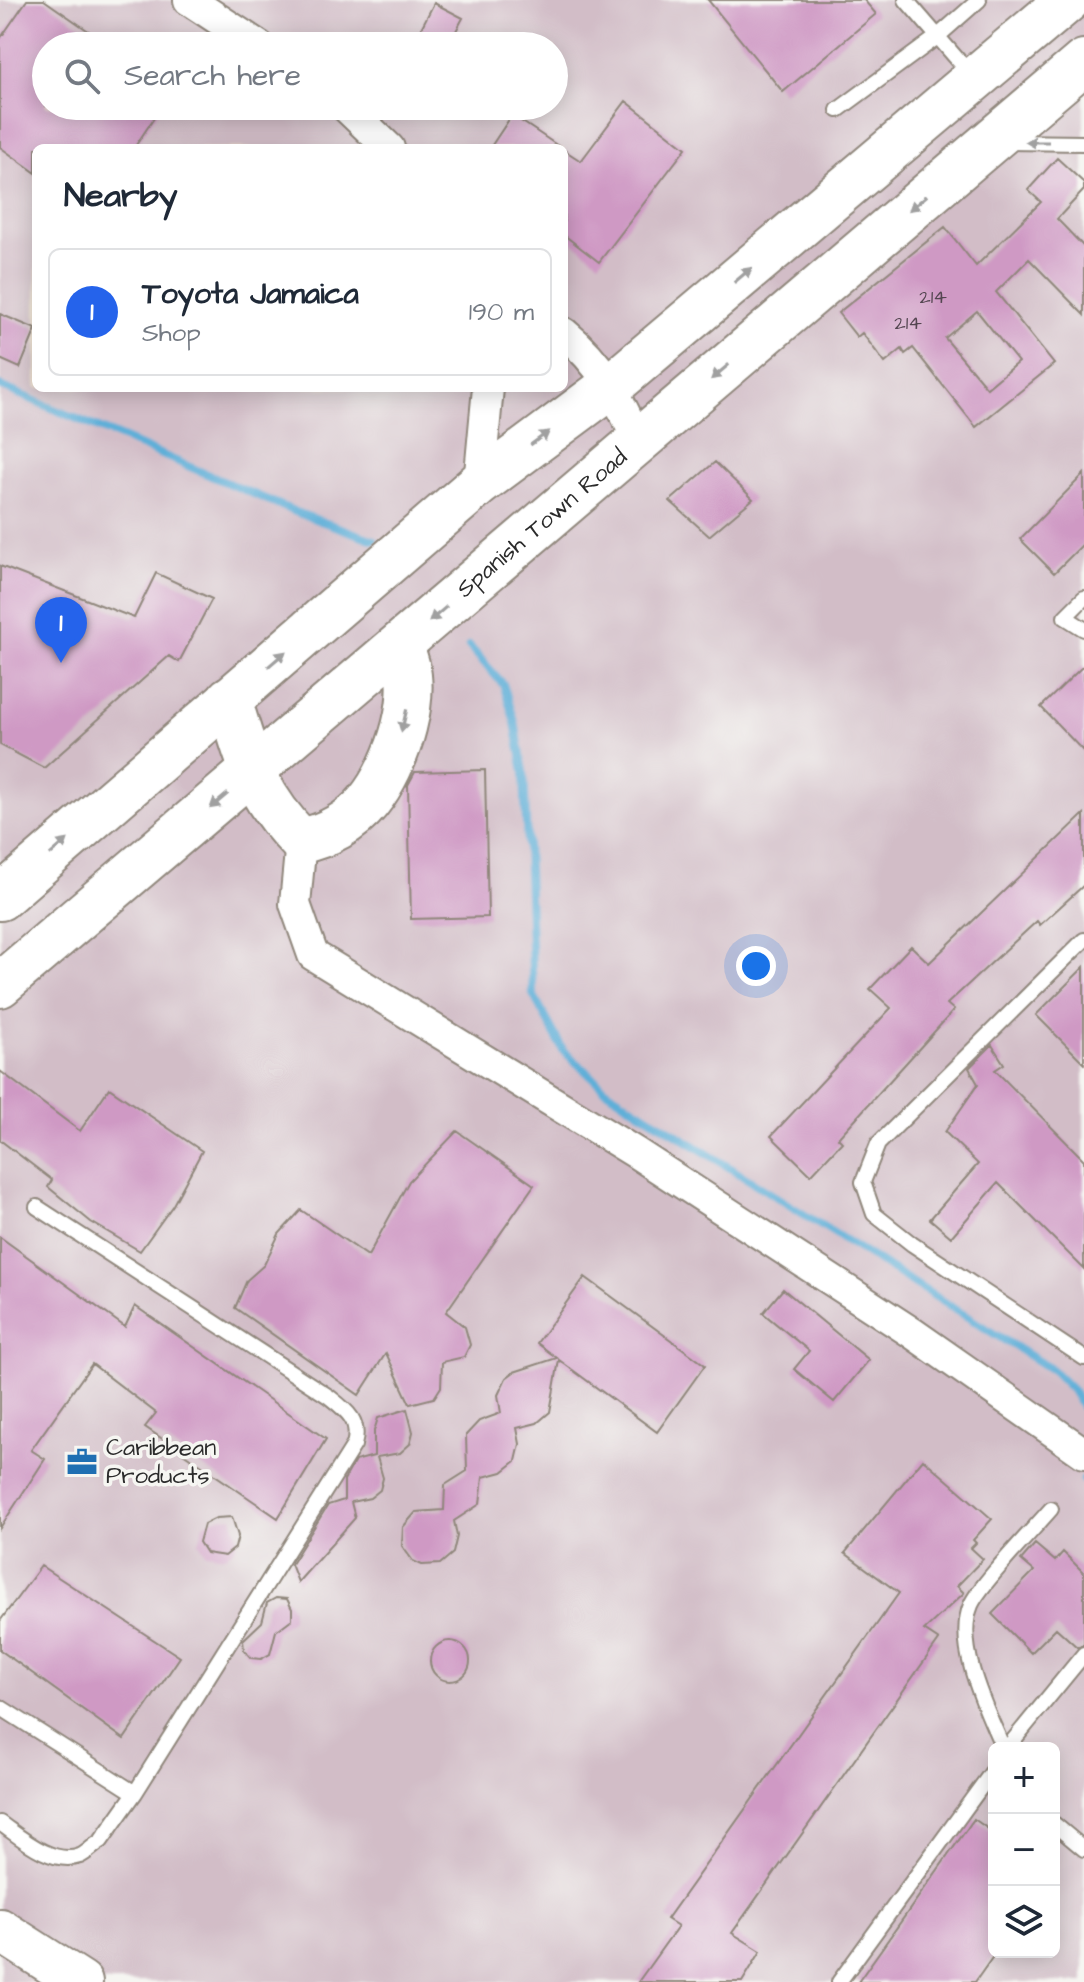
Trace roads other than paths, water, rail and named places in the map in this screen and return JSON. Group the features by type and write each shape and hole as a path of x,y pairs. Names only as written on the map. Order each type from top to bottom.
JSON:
{"highway":[{"path":"0,898 479,484 612,385 1068,0"},
{"path":"818,211 842,223 1084,41"},
{"name":"Spanish Town Road","path":"0,985 1084,62"},
{"path":"229,699 251,774 273,812 301,841 325,837 368,802 398,747 411,692 410,665 400,647"}],"street":[{"path":"189,0 238,32"},
{"path":"360,120 385,144"},
{"path":"568,336 591,355 612,385 638,441"},
{"path":"479,484 488,392"},
{"path":"301,841 295,904 313,955 636,1153 911,1332 1084,1453"},
{"path":"0,1930 81,1982"}],"lane":[{"path":"906,0 975,79"},
{"path":"838,110 937,37 979,0"},
{"path":"990,142 1084,143"},
{"path":"1084,598 1065,617 1084,629"},
{"path":"1084,940 878,1144 863,1182 874,1214 912,1244 1084,1358"},
{"path":"0,1823 37,1849 62,1857 79,1856 101,1841 135,1793 354,1445 358,1432 352,1415 328,1396 37,1207"},
{"path":"1002,1742 980,1692 965,1631 971,1603 1051,1509"},
{"path":"1010,1742 1084,1654"},
{"path":"0,1707 135,1793"},
{"path":"839,1982 988,1778"},
{"path":"1060,1829 1084,1849"}],"waterway":[{"path":"0,386 298,513 374,540"},
{"path":"469,646 503,684 515,722 524,772 533,994 563,1050 606,1090 1052,1370 1072,1390 1084,1410"}],"place":[{"name":"Toyota Jamaica","path":"61,663"},
{"name":"Caribbean Products","path":"82,1462"}]}
